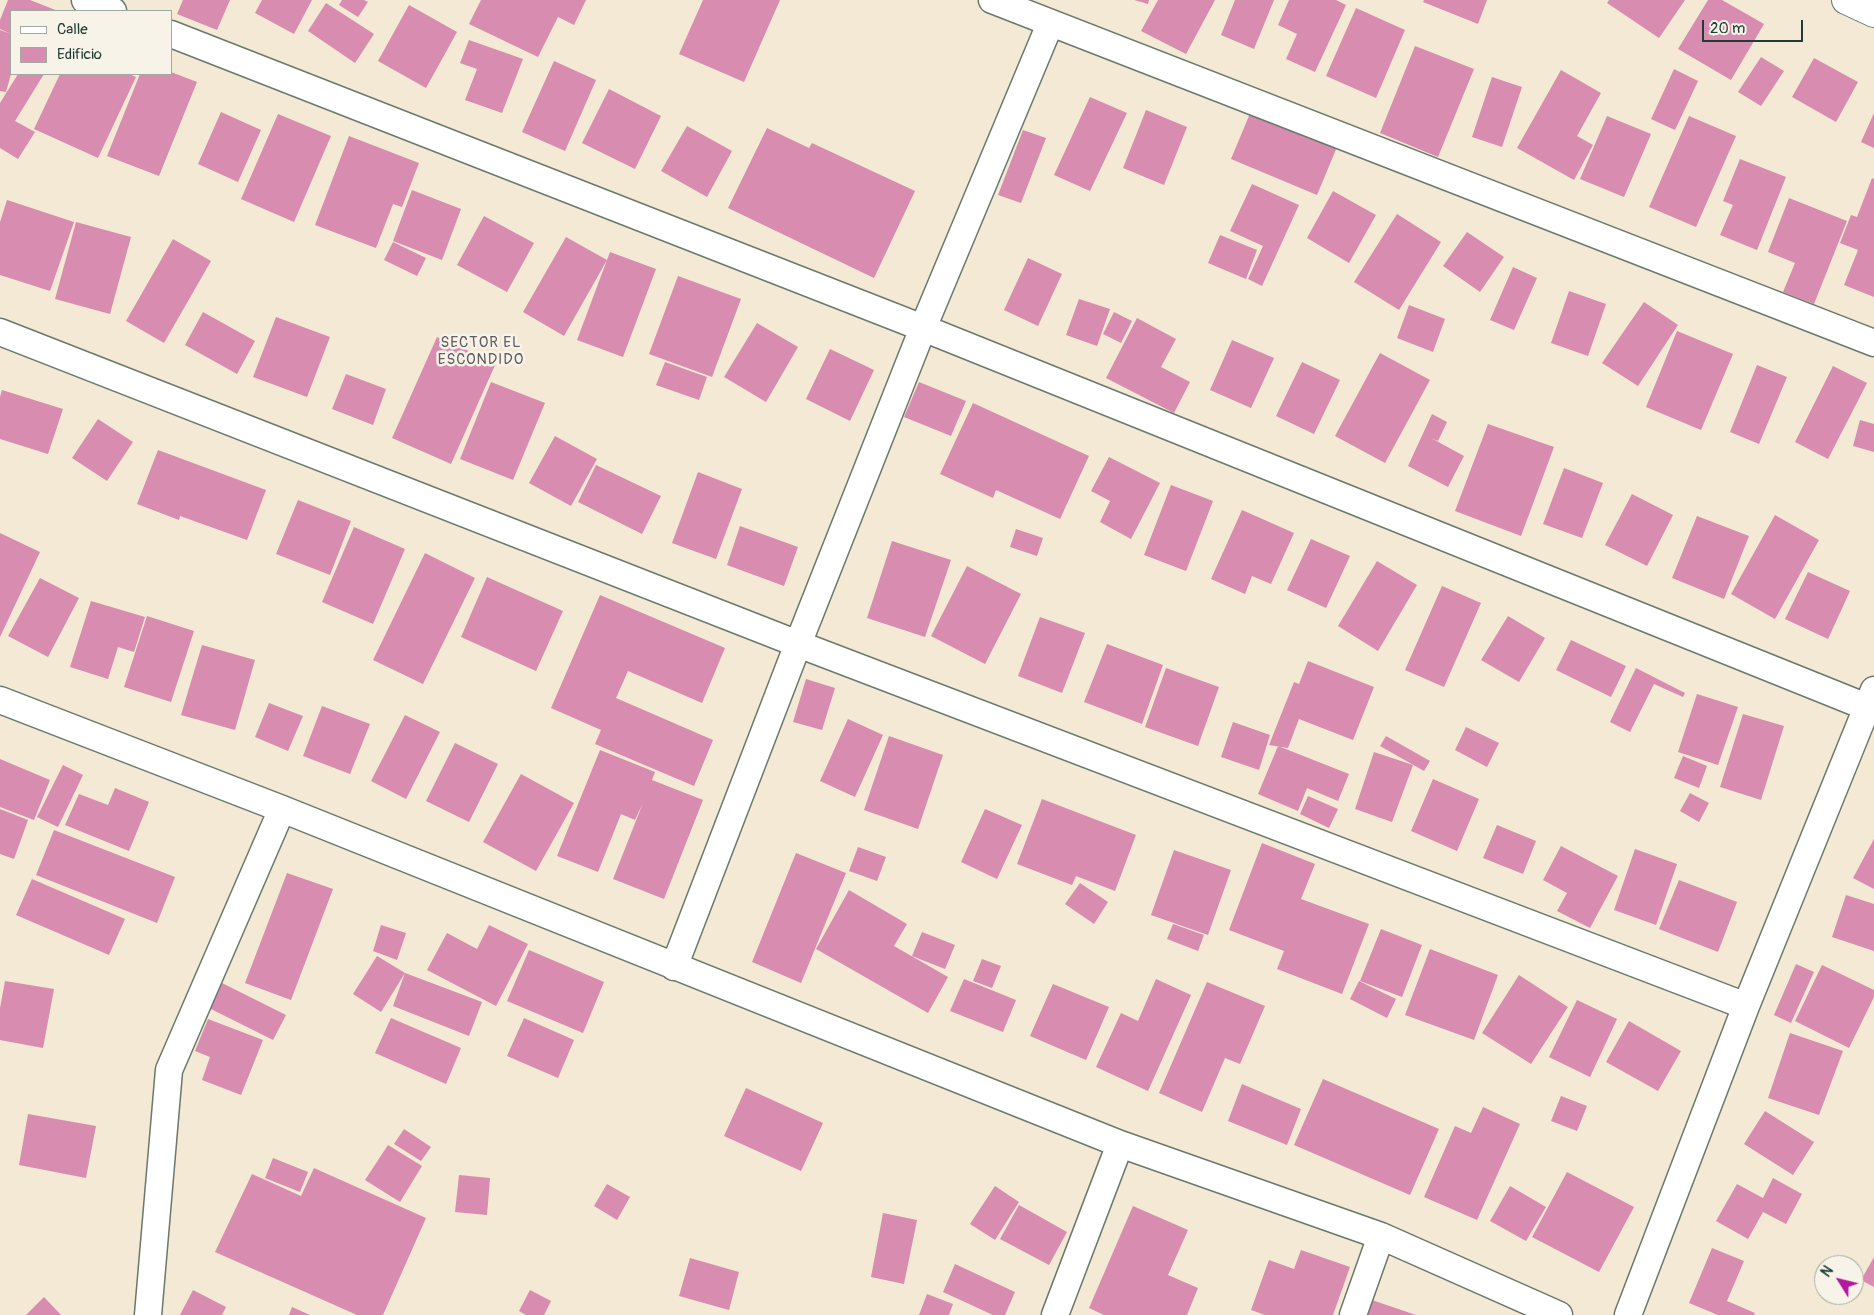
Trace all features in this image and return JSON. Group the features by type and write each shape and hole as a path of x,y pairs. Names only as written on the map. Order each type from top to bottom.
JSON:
{"main road":[{"path":"1846,0 1874,13"}],"street":[{"path":"85,0 111,10"},
{"path":"992,0 1874,343"},
{"path":"674,967 798,644 923,328 1050,24"},
{"path":"172,34 1872,702 1746,1006 1628,1315"},
{"path":"0,332 798,644 1746,1006"},
{"path":"0,700 282,809 1120,1144 1381,1236 1559,1315"},
{"path":"148,1315 169,1070 282,809"},
{"path":"1055,1315 1120,1144"},
{"path":"1353,1315 1381,1236"}],"building":[{"path":"8,0 30,0 55,10 10,10 10,34 0,29 0,20"},
{"path":"183,0 230,0 217,30 177,14"},
{"path":"262,0 312,0 294,34 255,13"},
{"path":"342,0 364,0 368,2 358,17 339,5"},
{"path":"481,0 586,0 574,25 558,17 538,57 469,24"},
{"path":"703,0 780,0 744,82 679,54"},
{"path":"1134,0 1149,0 1148,4"},
{"path":"1158,0 1215,0 1186,54 1141,31"},
{"path":"1235,0 1274,0 1254,49 1221,35"},
{"path":"1289,0 1336,0 1346,5 1315,72 1286,59 1297,34 1278,25"},
{"path":"1424,0 1487,0 1478,24 1423,2"},
{"path":"1609,0 1685,0 1659,38 1607,3"},
{"path":"1708,0 1722,0 1764,24 1731,80 1678,49"},
{"path":"326,3 374,34 355,63 308,31"},
{"path":"409,5 457,32 426,88 378,61"},
{"path":"1356,8 1405,30 1376,98 1326,76"},
{"path":"0,30 10,34 11,75 6,92 0,91"},
{"path":"469,40 523,59 502,113 465,100 477,69 460,63"},
{"path":"1415,46 1474,69 1438,157 1380,133"},
{"path":"1761,57 1784,71 1761,106 1738,92"},
{"path":"1814,58 1858,82 1836,122 1792,97"},
{"path":"554,61 596,80 565,151 522,132"},
{"path":"1674,69 1698,81 1675,130 1651,119"},
{"path":"1561,70 1601,93 1577,136 1593,145 1574,180 1517,148"},
{"path":"172,72 197,82 159,176 107,156 140,75 172,75"},
{"path":"17,75 43,75 15,121 35,132 18,159 0,148 0,103"},
{"path":"60,75 131,75 136,77 98,158 34,129"},
{"path":"1492,77 1522,87 1502,147 1472,137"},
{"path":"609,89 661,116 635,169 582,143"},
{"path":"1090,97 1127,113 1090,191 1054,175"},
{"path":"1146,110 1187,127 1164,185 1123,168"},
{"path":"1251,111 1337,147 1317,195 1231,159"},
{"path":"221,112 261,130 238,182 198,164"},
{"path":"1874,113 1874,148 1861,142"},
{"path":"278,114 331,136 294,222 241,199"},
{"path":"1607,116 1651,134 1624,197 1580,179"},
{"path":"1689,116 1736,136 1696,227 1649,207"},
{"path":"687,126 732,151 707,197 661,171"},
{"path":"767,128 809,148 812,143 915,191 874,278 728,208"},
{"path":"1023,130 1046,138 1021,203 998,195"},
{"path":"349,136 419,163 402,207 393,204 376,248 315,225"},
{"path":"1740,159 1786,177 1757,250 1720,235 1733,205 1723,201"},
{"path":"1872,178 1874,179 1874,297 1844,285 1858,250 1840,243 1851,215 1857,217"},
{"path":"1252,184 1299,205 1262,286 1248,279 1263,246 1230,231"},
{"path":"412,190 461,209 442,260 393,241"},
{"path":"1333,191 1376,215 1349,263 1307,238"},
{"path":"1789,198 1847,221 1814,304 1783,292 1795,263 1768,252"},
{"path":"7,200 74,222 50,291 0,275 0,222"},
{"path":"1397,214 1441,242 1399,310 1354,282"},
{"path":"484,216 534,243 507,292 457,265"},
{"path":"76,222 131,237 110,314 55,299"},
{"path":"1467,232 1504,257 1480,292 1443,266"},
{"path":"1220,235 1257,250 1246,279 1208,263"},
{"path":"566,237 607,260 564,336 523,312"},
{"path":"173,239 211,261 164,343 126,321"},
{"path":"393,242 426,258 417,276 384,260"},
{"path":"610,252 656,269 623,357 577,340"},
{"path":"1028,258 1062,274 1038,326 1004,310"},
{"path":"1513,267 1537,278 1514,330 1490,320"},
{"path":"678,276 741,299 712,377 649,354"},
{"path":"1569,291 1606,304 1588,356 1551,343"},
{"path":"1079,299 1110,309 1097,346 1066,335"},
{"path":"1644,302 1678,325 1638,386 1602,363"},
{"path":"1409,305 1445,319 1433,352 1397,338"},
{"path":"203,312 255,341 237,374 185,345"},
{"path":"1114,312 1132,321 1121,343 1103,334"},
{"path":"276,317 330,337 307,397 253,377"},
{"path":"1137,318 1176,339 1161,367 1190,382 1174,413 1106,378"},
{"path":"757,323 798,347 766,402 724,377"},
{"path":"1677,331 1733,354 1701,430 1646,407"},
{"path":"437,337 496,363 451,464 392,438"},
{"path":"1232,340 1274,358 1251,408 1210,390"},
{"path":"830,349 874,370 850,421 806,399"},
{"path":"1380,353 1430,380 1385,463 1335,436"},
{"path":"665,362 707,377 699,400 656,385"},
{"path":"1302,362 1340,380 1314,434 1276,416"},
{"path":"1757,365 1787,377 1759,444 1730,432"},
{"path":"1833,366 1867,383 1828,459 1795,442"},
{"path":"346,374 386,389 373,425 332,409"},
{"path":"491,382 545,403 513,480 460,459"},
{"path":"919,382 966,401 951,436 904,417"},
{"path":"2,390 63,409 48,454 0,439 0,397"},
{"path":"973,403 1089,456 1060,519 996,490 993,498 940,474"},
{"path":"1432,414 1447,422 1438,441 1431,438 1464,456 1448,487 1408,466"},
{"path":"98,419 133,442 107,481 72,458"},
{"path":"1860,420 1874,424 1874,452 1853,446"},
{"path":"1488,424 1554,447 1521,536 1455,511"},
{"path":"555,436 597,459 571,506 529,483"},
{"path":"158,450 266,490 247,540 180,516 179,520 137,504"},
{"path":"1109,457 1160,483 1131,539 1100,522 1110,501 1091,491"},
{"path":"596,465 661,496 642,534 578,502"},
{"path":"1564,468 1603,483 1582,538 1543,524"},
{"path":"698,472 742,489 716,559 672,543"},
{"path":"1171,485 1213,501 1186,571 1144,555"},
{"path":"1632,494 1673,515 1647,566 1605,545"},
{"path":"298,500 351,521 330,575 276,554"},
{"path":"1242,510 1294,533 1271,584 1252,576 1245,594 1211,579"},
{"path":"1775,515 1819,540 1775,619 1731,594"},
{"path":"1697,516 1749,536 1724,599 1672,578"},
{"path":"740,526 798,547 784,586 727,565"},
{"path":"354,527 405,549 373,624 322,602"},
{"path":"1016,529 1043,538 1037,556 1010,547"},
{"path":"0,533 40,552 0,637"},
{"path":"1311,539 1350,556 1326,608 1287,590"},
{"path":"892,541 951,560 925,637 867,618"},
{"path":"425,553 475,578 423,684 373,660"},
{"path":"1377,561 1417,585 1378,651 1338,626"},
{"path":"967,566 1021,594 985,664 931,636"},
{"path":"1808,572 1850,591 1828,639 1785,619"},
{"path":"487,577 563,611 536,671 461,637"},
{"path":"40,578 79,598 48,657 8,636"},
{"path":"1442,586 1481,603 1444,687 1405,670"},
{"path":"600,595 725,648 702,703 628,671 616,698 713,740 694,786 595,744 601,730 551,708"},
{"path":"91,601 145,617 134,652 118,647 108,679 70,667"},
{"path":"147,616 194,631 171,702 124,687"},
{"path":"1508,616 1545,638 1519,682 1481,660"},
{"path":"1040,617 1085,633 1062,693 1018,676"},
{"path":"1571,640 1626,666 1611,697 1556,670"},
{"path":"1107,644 1163,665 1142,724 1084,702"},
{"path":"202,645 255,660 235,730 181,715"},
{"path":"1308,661 1374,687 1353,740 1299,719 1288,748 1269,745 1294,682 1299,684"},
{"path":"1166,668 1219,687 1198,746 1145,727"},
{"path":"1636,668 1685,693 1683,697 1654,684 1630,732 1610,722"},
{"path":"806,679 835,688 822,730 793,722"},
{"path":"1697,694 1738,707 1718,765 1678,752"},
{"path":"269,703 303,716 288,751 255,737"},
{"path":"322,706 370,724 350,774 303,756"},
{"path":"1743,714 1784,726 1761,800 1720,787"},
{"path":"405,715 440,732 406,799 371,781"},
{"path":"848,719 883,735 855,797 820,781"},
{"path":"1233,722 1270,735 1259,770 1221,757"},
{"path":"1466,727 1499,743 1487,767 1455,750"},
{"path":"889,736 943,755 918,829 864,810"},
{"path":"1386,736 1430,761 1424,771 1380,746"},
{"path":"455,743 498,764 469,822 426,801"},
{"path":"1278,746 1349,774 1338,801 1307,788 1298,811 1258,794"},
{"path":"600,750 655,772 652,780 703,800 664,899 613,879 643,803 635,820 621,814 598,872 557,856"},
{"path":"1374,752 1413,765 1392,822 1355,809"},
{"path":"1683,756 1707,766 1699,788 1674,778"},
{"path":"0,759 50,780 34,820 0,807"},
{"path":"63,765 83,775 58,827 37,817"},
{"path":"521,774 574,803 536,871 483,842"},
{"path":"1433,779 1479,799 1457,851 1411,831"},
{"path":"115,788 149,802 129,851 65,825 79,794 108,805"},
{"path":"1690,793 1709,803 1699,822 1680,811"},
{"path":"1308,796 1338,809 1329,828 1300,814"},
{"path":"1042,799 1136,835 1115,891 1076,876 1072,885 1017,864"},
{"path":"0,809 28,820 14,859 0,854"},
{"path":"985,809 1022,825 997,879 961,862"},
{"path":"1497,825 1536,841 1523,874 1483,858"},
{"path":"54,830 175,877 157,923 36,875"},
{"path":"1874,839 1874,889 1853,878"},
{"path":"1262,843 1315,864 1301,899 1369,924 1342,994 1277,969 1284,951 1229,930"},
{"path":"1561,846 1618,876 1590,928 1557,911 1567,893 1543,880"},
{"path":"858,847 886,857 877,881 849,871"},
{"path":"1635,849 1677,864 1656,925 1614,910"},
{"path":"1174,850 1231,870 1208,935 1151,915"},
{"path":"796,853 846,873 801,983 752,962"},
{"path":"287,873 333,889 291,1000 245,983"},
{"path":"32,879 125,919 109,955 16,915"},
{"path":"1679,880 1737,902 1718,952 1659,929"},
{"path":"1080,883 1108,902 1094,924 1065,904"},
{"path":"849,890 907,924 894,946 948,977 928,1013 816,949"},
{"path":"1846,895 1874,904 1874,951 1832,937"},
{"path":"1173,924 1204,935 1198,951 1167,939"},
{"path":"381,925 406,933 397,960 373,951"},
{"path":"489,925 528,944 496,1006 427,970 447,933 477,949"},
{"path":"1381,929 1422,945 1402,997 1360,981"},
{"path":"922,932 955,945 945,969 912,956"},
{"path":"1430,949 1498,975 1474,1040 1405,1015"},
{"path":"529,950 604,982 583,1033 507,1001"},
{"path":"377,956 405,973 381,1012 353,994"},
{"path":"982,959 1001,966 992,988 973,981"},
{"path":"1796,964 1814,972 1791,1023 1774,1015"},
{"path":"1822,965 1874,990 1874,997 1849,1048 1795,1021"},
{"path":"405,973 482,1002 469,1036 393,1006"},
{"path":"1519,975 1568,1007 1531,1064 1482,1033"},
{"path":"964,979 1016,1000 1003,1032 950,1011"},
{"path":"1156,979 1191,995 1148,1091 1096,1067 1121,1013 1138,1021"},
{"path":"216,980 286,1015 273,1040 203,1005"},
{"path":"5,981 54,989 43,1048 0,1040 0,1008"},
{"path":"1359,981 1396,999 1387,1018 1350,999"},
{"path":"1207,982 1265,1006 1240,1064 1225,1058 1202,1112 1159,1093"},
{"path":"1053,984 1109,1007 1086,1060 1030,1036"},
{"path":"1577,1000 1617,1019 1590,1077 1549,1057"},
{"path":"391,1018 461,1048 446,1084 375,1053"},
{"path":"524,1018 574,1040 558,1078 507,1056"},
{"path":"208,1019 263,1040 241,1095 202,1080 210,1057 195,1051"},
{"path":"1629,1021 1681,1051 1658,1091 1606,1062"},
{"path":"1790,1033 1843,1051 1819,1115 1768,1098"},
{"path":"1323,1079 1439,1129 1410,1195 1294,1145"},
{"path":"1242,1084 1301,1109 1287,1145 1228,1121"},
{"path":"746,1088 823,1123 801,1171 724,1136"},
{"path":"1561,1096 1587,1106 1577,1131 1551,1121"},
{"path":"1483,1107 1520,1124 1477,1220 1424,1197 1455,1126 1471,1133"},
{"path":"1765,1111 1814,1142 1793,1175 1744,1144"},
{"path":"28,1114 96,1126 86,1178 19,1165"},
{"path":"404,1129 431,1147 421,1161 394,1144"},
{"path":"388,1145 422,1166 400,1202 365,1180"},
{"path":"273,1158 308,1172 300,1192 265,1178"},
{"path":"314,1168 426,1218 383,1315 357,1315 215,1252 252,1174 301,1196"},
{"path":"1567,1172 1634,1207 1599,1272 1532,1237"},
{"path":"459,1175 490,1178 487,1215 455,1212"},
{"path":"1773,1178 1802,1194 1786,1224 1763,1212 1748,1239 1716,1221 1737,1184 1763,1198"},
{"path":"607,1184 630,1197 617,1220 594,1206"},
{"path":"995,1186 1019,1202 995,1240 970,1224"},
{"path":"1510,1186 1546,1207 1526,1241 1490,1221"},
{"path":"1019,1205 1067,1232 1049,1265 1000,1239"},
{"path":"1133,1206 1188,1230 1168,1275 1198,1288 1187,1315 1104,1315 1089,1308"},
{"path":"883,1213 917,1220 904,1284 871,1277"},
{"path":"1712,1248 1744,1261 1727,1301 1755,1313 1754,1315 1718,1315 1689,1303"},
{"path":"1301,1250 1350,1267 1333,1315 1265,1315 1251,1310 1269,1260 1294,1269"},
{"path":"1874,1257 1874,1287 1864,1282 1864,1275"},
{"path":"690,1258 739,1272 729,1310 679,1296"},
{"path":"955,1264 1015,1292 1005,1315 993,1315 943,1292"},
{"path":"193,1290 226,1307 222,1315 180,1315"},
{"path":"530,1290 551,1301 544,1315 526,1315 519,1311"},
{"path":"927,1294 953,1304 949,1315 919,1315"},
{"path":"44,1297 61,1315 26,1315"},
{"path":"1369,1299 1416,1315 1363,1315"},
{"path":"292,1307 310,1315 289,1315"}],"district":[{"name":"SECTOR EL ESCONDIDO","path":"481,352"}]}
